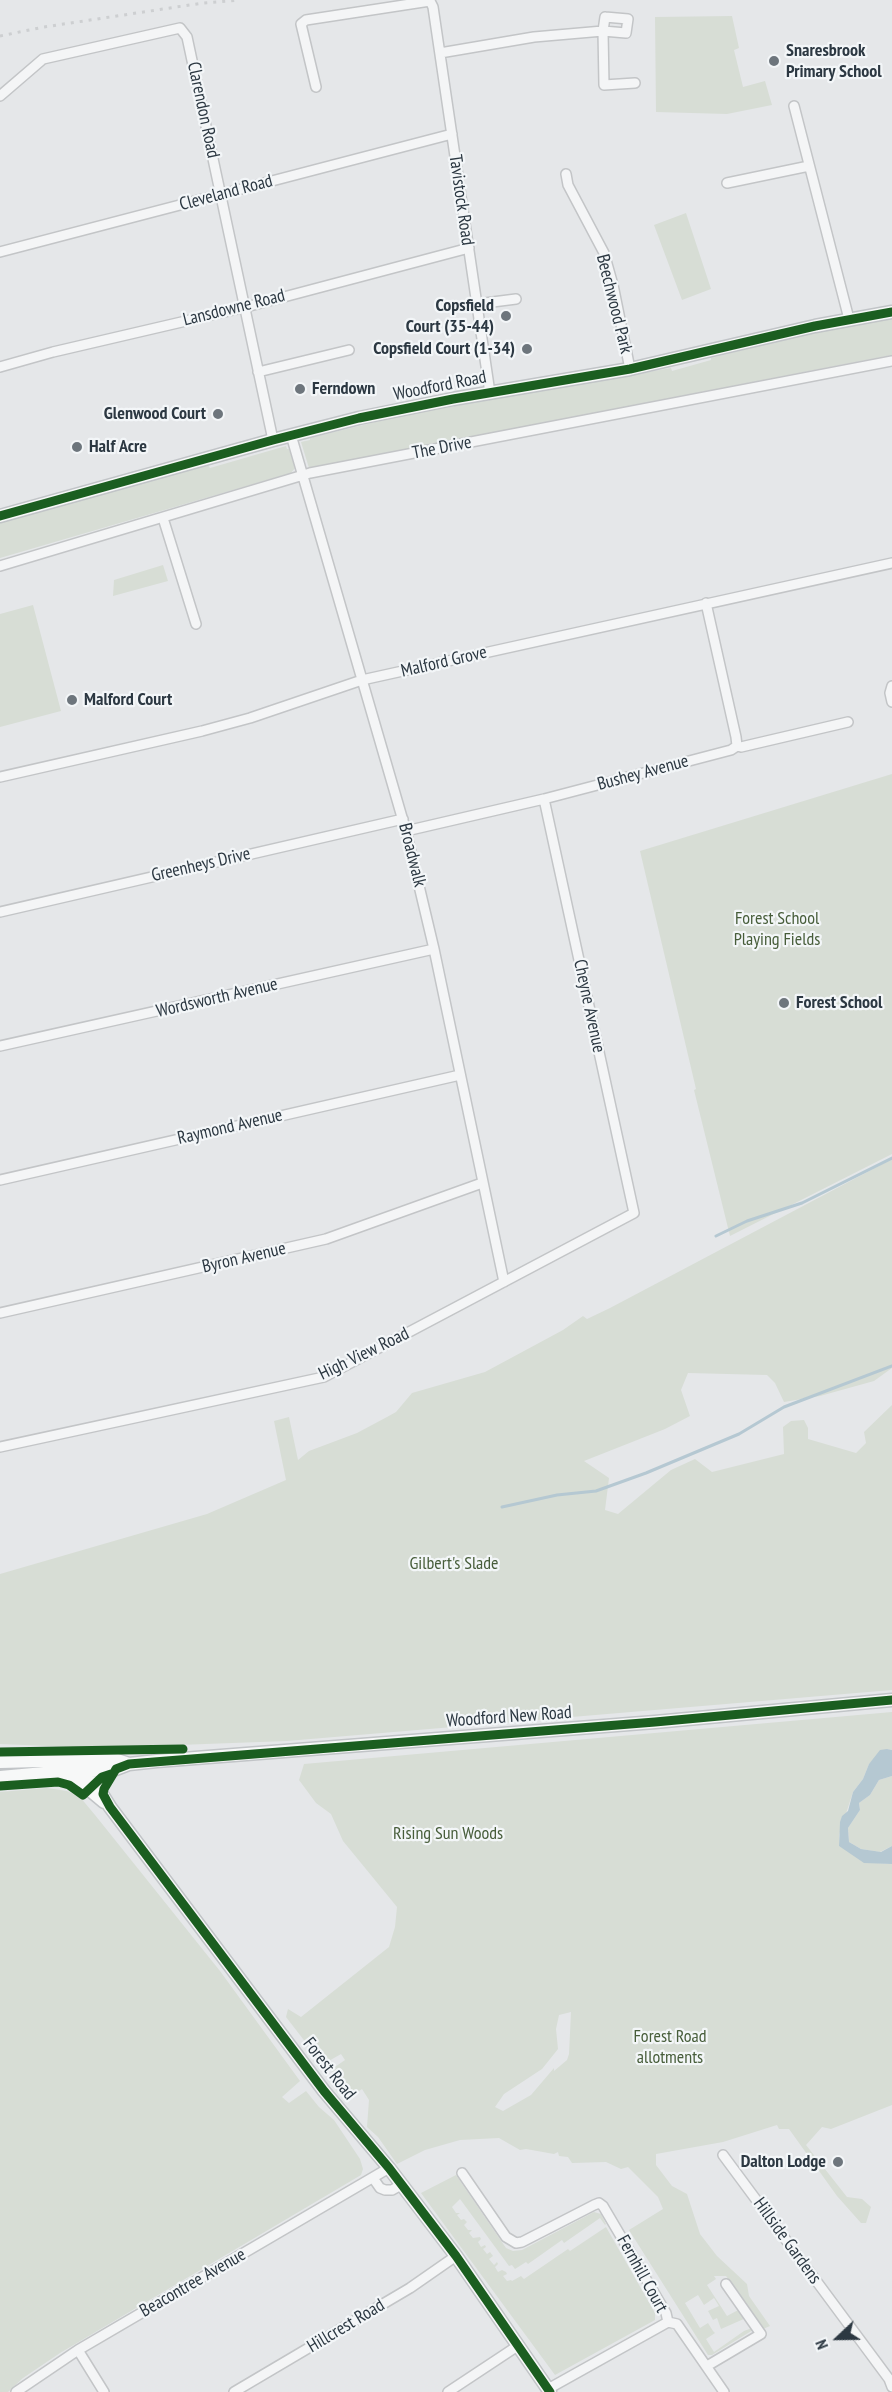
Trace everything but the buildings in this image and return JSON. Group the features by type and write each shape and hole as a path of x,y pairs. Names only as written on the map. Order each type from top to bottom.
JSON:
{"main road":[{"name":"Woodford Road","path":"0,516 359,418 630,369 849,319 892,312"},
{"name":"Woodford New Road","path":"0,1777 116,1769 129,1764 655,1722 892,1700"},
{"name":"Woodford New Road","path":"0,1762 114,1760 129,1764"},
{"name":"Forest Road","path":"64,1762 95,1783 110,1807 324,2091 389,2168 456,2256 549,2390"},
{"path":"103,1794 116,1769"},
{"path":"55,1772 71,1776 110,1807"}],"street":[{"name":"Tavistock Road","path":"316,87 301,24 306,20 430,2 433,7 490,393"},
{"name":"Clarendon Road","path":"0,96 43,59 180,28 187,37 273,440"},
{"path":"440,53 534,37 603,31 604,85 635,83"},
{"path":"794,106 849,319"},
{"name":"Cleveland Road","path":"0,252 452,134"},
{"path":"727,183 809,166"},
{"name":"Beechwood Park","path":"566,174 568,185 604,253 630,369"},
{"name":"Lansdowne Road","path":"0,368 53,352 246,307 469,248"},
{"path":"477,304 516,299"},
{"path":"258,372 349,350"},
{"name":"The Drive","path":"0,566 303,475 892,361"},
{"name":"Broadwalk","path":"291,435 403,819 434,950 504,1282"},
{"path":"163,518 196,624"},
{"name":"Malford Grove","path":"0,777 221,726 362,680 892,563"},
{"path":"706,603 737,746"},
{"path":"892,686 890,693 892,702"},
{"name":"Bushey Avenue","path":"406,831 544,799 731,750 737,746 741,747 848,722"},
{"name":"Cheyne Avenue","path":"544,799 634,1213"},
{"name":"Greenheys Drive","path":"0,912 403,819"},
{"name":"Wordsworth Avenue","path":"0,1046 434,950"},
{"name":"Raymond Avenue","path":"0,1180 460,1075"},
{"name":"Byron Avenue","path":"0,1313 326,1239 482,1183"},
{"name":"High View Road","path":"0,1447 324,1377 634,1213"},
{"name":"Hillside Gardens","path":"723,2155 889,2379 892,2387"},
{"name":"Beacontree Avenue","path":"16,2392 78,2350 389,2168"},
{"name":"Fernhill Court","path":"462,2173 506,2237 516,2243 599,2203 603,2206 666,2313 668,2322 549,2390"},
{"path":"373,2178 380,2188 385,2190 392,2190 401,2185"},
{"name":"Hillcrest Road","path":"234,2392 410,2288 456,2256"},
{"path":"707,2366 761,2334 726,2284"},
{"path":"668,2322 677,2324 724,2392"},
{"path":"448,2392 519,2345"},
{"path":"78,2350 104,2392"}],"green space":[{"path":"732,16 739,48 734,50 743,87 765,81 772,105 727,114 656,112 655,17"},
{"path":"686,213 711,289 682,300 654,225"},
{"path":"892,318 892,355 309,468 301,442 404,415 671,368 672,371 711,360 711,358 815,332"},
{"path":"286,446 295,468 291,473 0,558 0,523 208,465 210,468"},
{"path":"163,565 168,581 113,596 114,580"},
{"path":"33,605 61,711 0,727 0,614"},
{"name":"Forest School Playing Fields","path":"892,774 892,1154 730,1236 694,1090 696,1089 640,851"},
{"name":"Gilbert's Slade","path":"892,1159 892,1368 874,1381 820,1396 784,1402 775,1383 767,1375 688,1373 681,1390 690,1416 665,1429 584,1461 609,1478 605,1510 618,1514 671,1470 695,1459 712,1472 784,1454 783,1427 791,1421 804,1420 808,1428 808,1439 856,1453 866,1443 864,1432 892,1405 892,1690 287,1741 97,1748 0,1744 0,1574 207,1514 286,1480 274,1421 289,1417 298,1460 309,1451 357,1433 396,1412 412,1393 485,1372 563,1330 583,1316 587,1319 610,1308"},
{"path":"892,1712 892,1750 887,1749 869,1764 863,1779 853,1792 839,1835 839,1846 878,1863 892,1864 892,2105 831,2129 822,2127 806,2145 847,2197 862,2199 871,2207 866,2223 861,2223 837,2196 789,2129 779,2129 777,2125 723,2142 656,2154 656,2165 672,2186 687,2194 700,2234 717,2256 747,2284 749,2296 770,2326 763,2329 726,2276 714,2276 716,2279 707,2285 727,2316 740,2309 746,2318 721,2329 717,2318 713,2320 708,2311 719,2306 714,2298 704,2305 698,2295 685,2303 700,2328 708,2323 715,2333 706,2339 714,2352 744,2331 752,2328 753,2330 712,2355 708,2355 629,2230 663,2209 658,2197 628,2167 621,2169 606,2162 572,2163 568,2157 559,2156 558,2152 554,2154 520,2150 499,2138 460,2140 425,2150 397,2164 378,2137 367,2127 369,2100 362,2089 349,2098 337,2092 332,2069 345,2060 341,2054 327,2062 317,2057 286,2017 288,2009 301,2017 389,1947 395,1927 397,1907 343,1841 331,1814 316,1803 299,1780 304,1764","holes":["571,2012 567,2060 554,2071 554,2068 531,2095 503,2111 495,2107 504,2094 542,2069 558,2049 556,2029 559,2015"]},
{"path":"892,1776 892,1846 880,1852 861,1849 849,1842 848,1828 860,1810 859,1803 870,1795 879,1780"},
{"path":"47,1788 67,1791 80,1797 95,1815 220,1971 300,2081 282,2097 289,2103 306,2091 334,2120 360,2159 363,2169 361,2175 60,2353 23,2378 8,2392 0,2392 0,1792"},
{"path":"456,2175 506,2248 513,2251 522,2250 594,2212 601,2214 606,2224 600,2218 564,2243 562,2240 528,2264 526,2262 515,2269 512,2265 509,2266 460,2199 452,2207 456,2213 460,2213 457,2215 461,2220 464,2219 467,2222 464,2225 468,2230 472,2230 469,2233 473,2238 480,2237 478,2242 481,2247 485,2245 483,2249 487,2254 490,2252 493,2256 489,2259 494,2265 497,2262 495,2267 498,2272 502,2270 506,2272 507,2274 503,2276 507,2281 521,2276 524,2279 606,2227 655,2313 655,2320 555,2375 421,2193"}],"water":[{"path":"880,1750 892,1750 892,1776 879,1780 870,1795 859,1803 860,1810 848,1828 849,1842 861,1849 881,1852 892,1846 892,1864 864,1863 839,1846 840,1822 842,1816 848,1811 853,1792 863,1779 869,1764"}],"waterway":[{"path":"716,1236 747,1221 802,1203 892,1158"},
{"path":"502,1507 557,1495 596,1491 646,1473 739,1434 784,1407 892,1366"}],"railway":[{"path":"0,36 44,27 203,3 239,0"}],"cycle path":[{"path":"0,516 359,418 453,399 630,369 815,326 892,312"},
{"path":"550,2392 456,2256 389,2168 324,2091 110,1807 103,1794 104,1789 116,1769 129,1764 655,1722 892,1700"},
{"path":"0,1752 183,1749"},
{"path":"0,1786 58,1782 69,1785 83,1795 102,1777 111,1774"}],"place":[{"name":"Snaresbrook Primary School","path":"774,61"},
{"name":"Copsfield Court (35-44)","path":"506,316"},
{"name":"Copsfield Court (1-34)","path":"527,349"},
{"name":"Ferndown","path":"300,389"},
{"name":"Glenwood Court","path":"218,414"},
{"name":"Half Acre","path":"77,447"},
{"name":"Malford Court","path":"72,700"},
{"name":"Forest School","path":"784,1003"},
{"name":"Dalton Lodge","path":"838,2162"}],"park label":[{"name":"Rising Sun Woods","path":"448,1834"},
{"name":"Forest Road allotments","path":"670,2047"}]}
